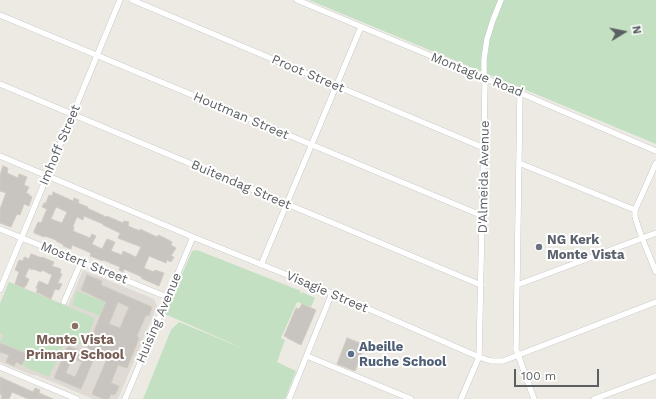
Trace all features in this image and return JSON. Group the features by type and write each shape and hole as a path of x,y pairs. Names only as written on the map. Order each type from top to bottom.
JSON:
{"street":[{"name":"Imhoff Street","path":"0,290 120,0"},
{"name":"Proot Street","path":"132,0 484,148"},
{"name":"Montague Road","path":"297,0 656,151"},
{"name":"D'Almeida Avenue","path":"479,357 483,216 484,59 486,44 501,0"},
{"name":"Houtman Street","path":"0,15 483,216"},
{"path":"261,265 361,27"},
{"name":"Buitendag Street","path":"0,84 481,285"},
{"path":"520,93 516,349 534,399"},
{"name":"Visagie Street","path":"0,156 193,237 332,293 491,361 508,360 656,302"},
{"path":"519,163 635,210"},
{"path":"656,163 635,210 635,217 642,238 656,272"},
{"name":"Mostert Street","path":"0,229 167,297"},
{"path":"517,284 656,233"},
{"name":"Huising Avenue","path":"125,399 193,237"},
{"path":"64,302 81,262"},
{"path":"289,399 332,293"},
{"path":"307,356 411,399"},
{"path":"461,399 479,357"},
{"path":"0,367 77,399"},
{"path":"594,399 656,376"}],"shaded area":[{"name":"Monte Vista Primary School","path":"83,270 154,299 157,306 118,399 93,399 0,362 0,303 9,282 68,306"}],"green space":[{"path":"309,0 656,0 656,144"},
{"path":"197,250 301,291 301,294 302,292 315,298 311,307 297,302 281,338 285,340 277,362 296,371 285,399 143,399 171,330 179,322 247,350 165,314 192,251"},
{"path":"9,282 95,318 84,346 66,339 49,377 23,366 28,354 0,342 3,335 0,333 0,304"},
{"path":"77,291 105,302 100,316 72,305"}],"building":[{"path":"3,166 8,168 7,173 18,178 19,174 27,177 24,185 29,187 26,193 32,197 29,206 24,204 20,215 17,214 11,227 0,223 0,209 6,193 0,191 0,175"},
{"path":"53,192 73,201 74,198 79,200 78,203 106,217 107,216 123,223 124,221 129,222 128,226 140,231 140,229 157,237 158,235 172,242 171,245 176,248 171,256 174,257 171,262 167,260 166,263 149,256 144,268 154,272 155,270 164,273 159,286 124,269 123,272 119,270 120,267 90,256 91,253 72,245 71,249 63,246 64,245 56,240 34,233 38,222 41,223 47,209 42,207 44,203 46,203 49,195 52,196","holes":["56,207 67,212 62,223 51,219","84,216 120,233 118,238 141,247 136,257 123,251 122,255 111,251 115,242 107,239 102,249 92,244 96,236 92,234 90,238 73,231 73,226 77,217 83,220"]},
{"path":"31,254 54,262 52,266 61,269 60,273 62,274 58,283 62,284 59,290 55,289 51,299 36,292 39,281 48,285 52,275 42,270 41,272 29,268 25,277 29,279 26,286 24,288 15,284 19,272 15,270 19,260 23,261 24,257 29,259"},
{"name":"Monte Vista Primary School","path":"87,275 102,281 101,285 152,307 149,316 146,315 137,336 139,338 127,368 118,365 111,383 119,386 115,395 111,394 109,399 103,399 92,394 109,354 98,349 81,389 54,378 68,346 85,353 106,302 81,290","holes":["118,302 129,307 120,328 109,324","72,358 82,362 75,377 66,373"]},
{"path":"302,304 316,310 301,345 284,336 296,308 299,309"},
{"name":"Abeille Ruche School","path":"347,338 365,345 355,371 337,364"},
{"name":"Monte Vista Primary School","path":"0,343 27,354 22,365 16,362 14,366 6,362 9,355 0,352"},
{"path":"0,377 33,392 35,388 40,390 39,393 53,399 28,399 12,392 9,399 1,399"}],"place":[{"name":"NG Kerk Monte Vista","path":"539,247"},
{"name":"Monte Vista Primary School","path":"75,326"},
{"name":"Abeille Ruche School","path":"351,354"}]}
